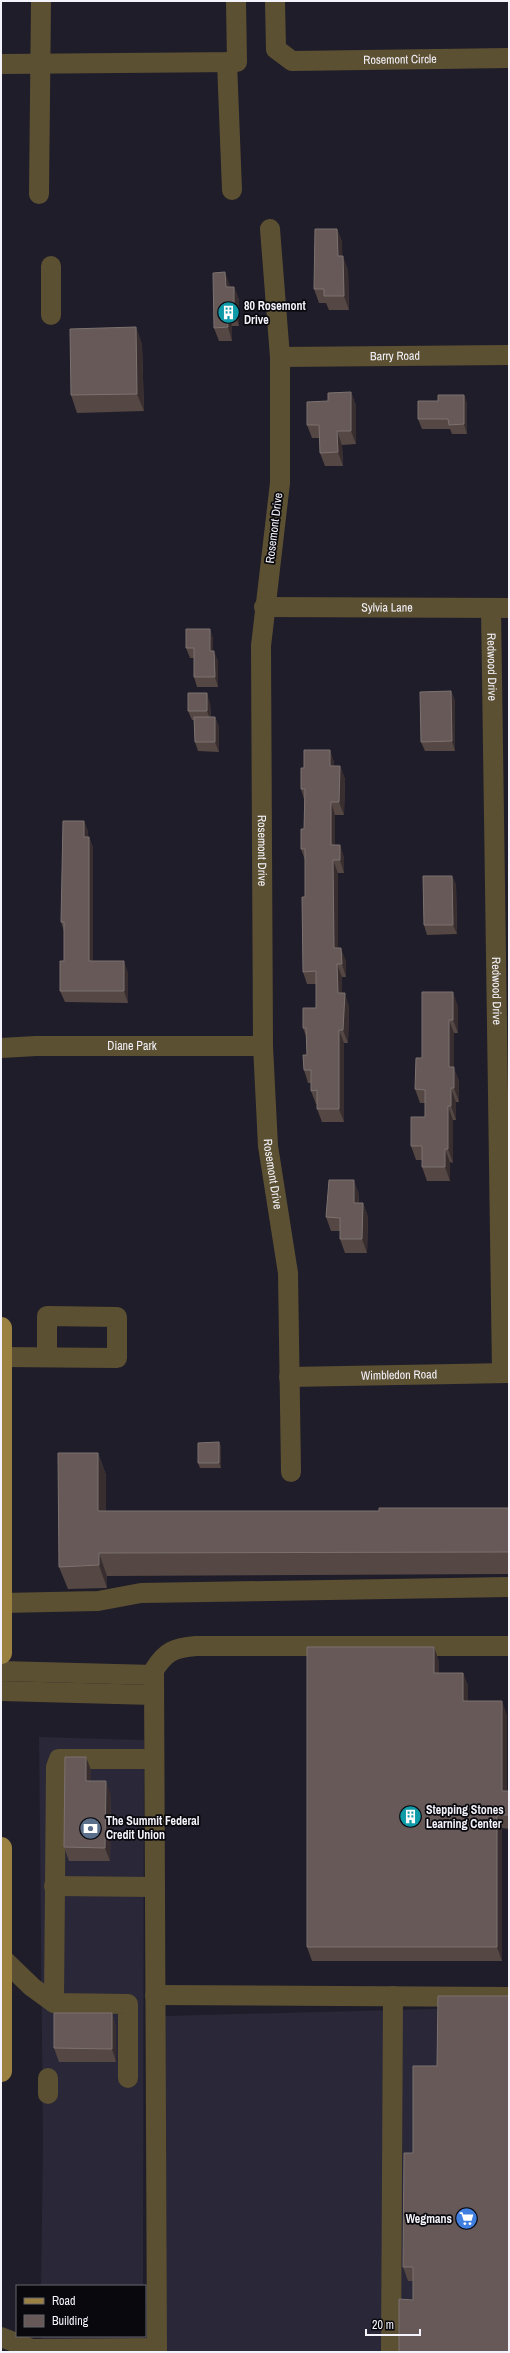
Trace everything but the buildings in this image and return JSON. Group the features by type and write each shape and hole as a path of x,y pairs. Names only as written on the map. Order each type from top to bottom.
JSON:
{"main road":[{"path":"1,1345 1,1653"},
{"path":"1,1848 1,2071"}],"street":[{"path":"39,194 39,64 41,1"},
{"path":"1,64 237,62 236,1"},
{"name":"Rosemont Circle","path":"275,1 276,48 292,61 509,58"},
{"path":"227,62 232,190"},
{"name":"Rosemont Drive","path":"270,229 280,357 280,483 264,607 261,646 263,1046 268,1146 288,1273 291,1472"},
{"path":"51,266 52,315"},
{"name":"Barry Road","path":"280,357 509,355"},
{"name":"Sylvia Lane","path":"264,607 500,608"},
{"name":"Redwood Drive","path":"500,608 505,1373"},
{"name":"Diane Park","path":"1,1048 36,1046 263,1046"},
{"path":"1,1345 47,1357"},
{"name":"Wimbledon Road","path":"289,1377 505,1373"},
{"path":"2,1603 98,1602 141,1593 509,1587"},
{"path":"1,2336 32,2349 157,2350 151,2324 155,1995 154,1670 163,1656 178,1648 196,1646 509,1646"},
{"path":"1,1671 154,1675"},
{"path":"1,1691 154,1694"},
{"path":"54,2003 56,1767 59,1759 154,1759"},
{"path":"54,1886 155,1888"},
{"path":"2,1958 32,1987 54,2003 128,2004 128,2078"},
{"path":"155,1995 509,1997"},
{"path":"391,2352 393,1996"},
{"path":"1,2336 16,2330"}],"shaded area":[{"path":"39,1737 144,1740 143,2285 41,2285 43,2144"},
{"path":"509,2007 509,2352 167,2352 165,2016"},
{"path":"41,2337 143,2337 143,2352 41,2352"}],"place":[{"name":"80 Rosemont Drive","path":"228,313"},
{"name":"Stepping Stones Learning Center","path":"410,1817"},
{"name":"The Summit Federal Credit Union","path":"90,1828"},
{"name":"Wegmans","path":"467,2219"}]}
